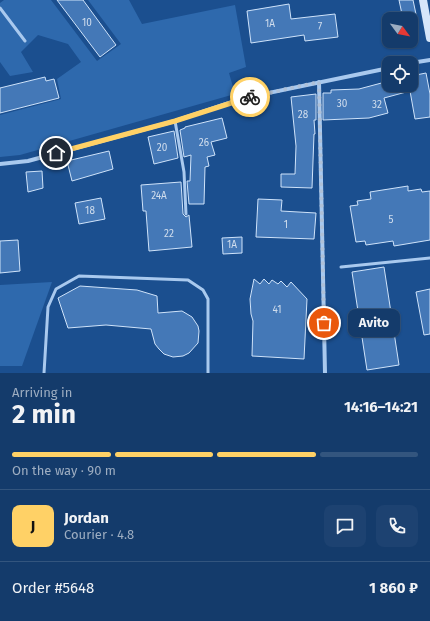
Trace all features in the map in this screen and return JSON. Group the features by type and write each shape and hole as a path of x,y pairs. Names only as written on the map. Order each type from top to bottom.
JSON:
{"street":[{"path":"423,0 430,38"},
{"path":"418,62 430,60"},
{"path":"0,164 28,161 175,121 244,98 382,69"},
{"path":"319,82 325,373"}],"lane":[{"path":"0,8 25,41"},
{"path":"175,121 184,172 186,214"},
{"path":"341,267 430,258"},
{"path":"44,373 48,307 56,290 79,276 188,280 203,290 208,299 208,373"}],"shaded area":[{"path":"4,0 51,0 97,61 121,44 88,0 129,0 142,24 235,5 246,67 229,73 235,94 20,155 0,157 0,115 61,99 57,79 81,62 68,44 38,35 21,52 33,72 10,76 0,62 0,3"},
{"path":"52,282 22,366 0,366 0,285"}],"building":[{"path":"57,0 83,0 116,45 100,57"},
{"path":"399,0 413,0 416,12 402,12"},
{"path":"289,4 291,19 335,14 338,37 305,41 304,35 251,43 247,11"},
{"path":"426,73 430,94 430,117 415,119 410,92 418,92 418,75"},
{"path":"45,77 46,81 54,79 59,98 0,113 0,88"},
{"path":"382,83 382,92 406,92 384,98 388,113 369,118 323,120 323,93 331,93 331,90 359,89"},
{"path":"316,94 312,188 281,187 281,174 295,174 296,146 291,97"},
{"path":"222,118 227,138 211,142 215,155 207,157 209,166 205,167 204,204 189,204 187,181 190,181 191,155 184,157 180,130 185,127"},
{"path":"174,131 178,158 154,164 148,137"},
{"path":"109,151 113,169 72,181 67,161"},
{"path":"42,171 43,188 28,192 26,172"},
{"path":"181,182 183,214 186,217 189,215 192,247 149,251 146,211 143,211 141,185"},
{"path":"408,186 408,191 421,189 422,192 430,191 430,240 394,246 393,241 366,245 365,241 356,242 350,206 358,205 357,201 371,199 370,192"},
{"path":"101,198 105,219 79,224 75,203"},
{"path":"258,199 282,200 281,211 316,213 314,239 256,237"},
{"path":"242,237 242,253 223,254 222,238"},
{"path":"18,240 20,271 0,273 0,241"},
{"path":"384,267 399,365 367,370 352,272"},
{"path":"254,279 260,284 264,279 269,284 272,280 278,284 281,281 287,287 291,282 307,299 304,359 252,356 253,321 250,299"},
{"path":"80,286 137,290 157,296 158,313 182,311 192,317 198,326 198,343 189,353 183,356 173,357 164,354 155,344 151,329 106,325 68,328 58,298"},
{"path":"430,289 430,334 424,335 416,292"}],"way so far":[{"path":"250,97 319,82 324,323"}],"place":[{"name":"Avito","path":"324,323"}],"route":[{"path":"56,153 175,121 250,97"}]}
